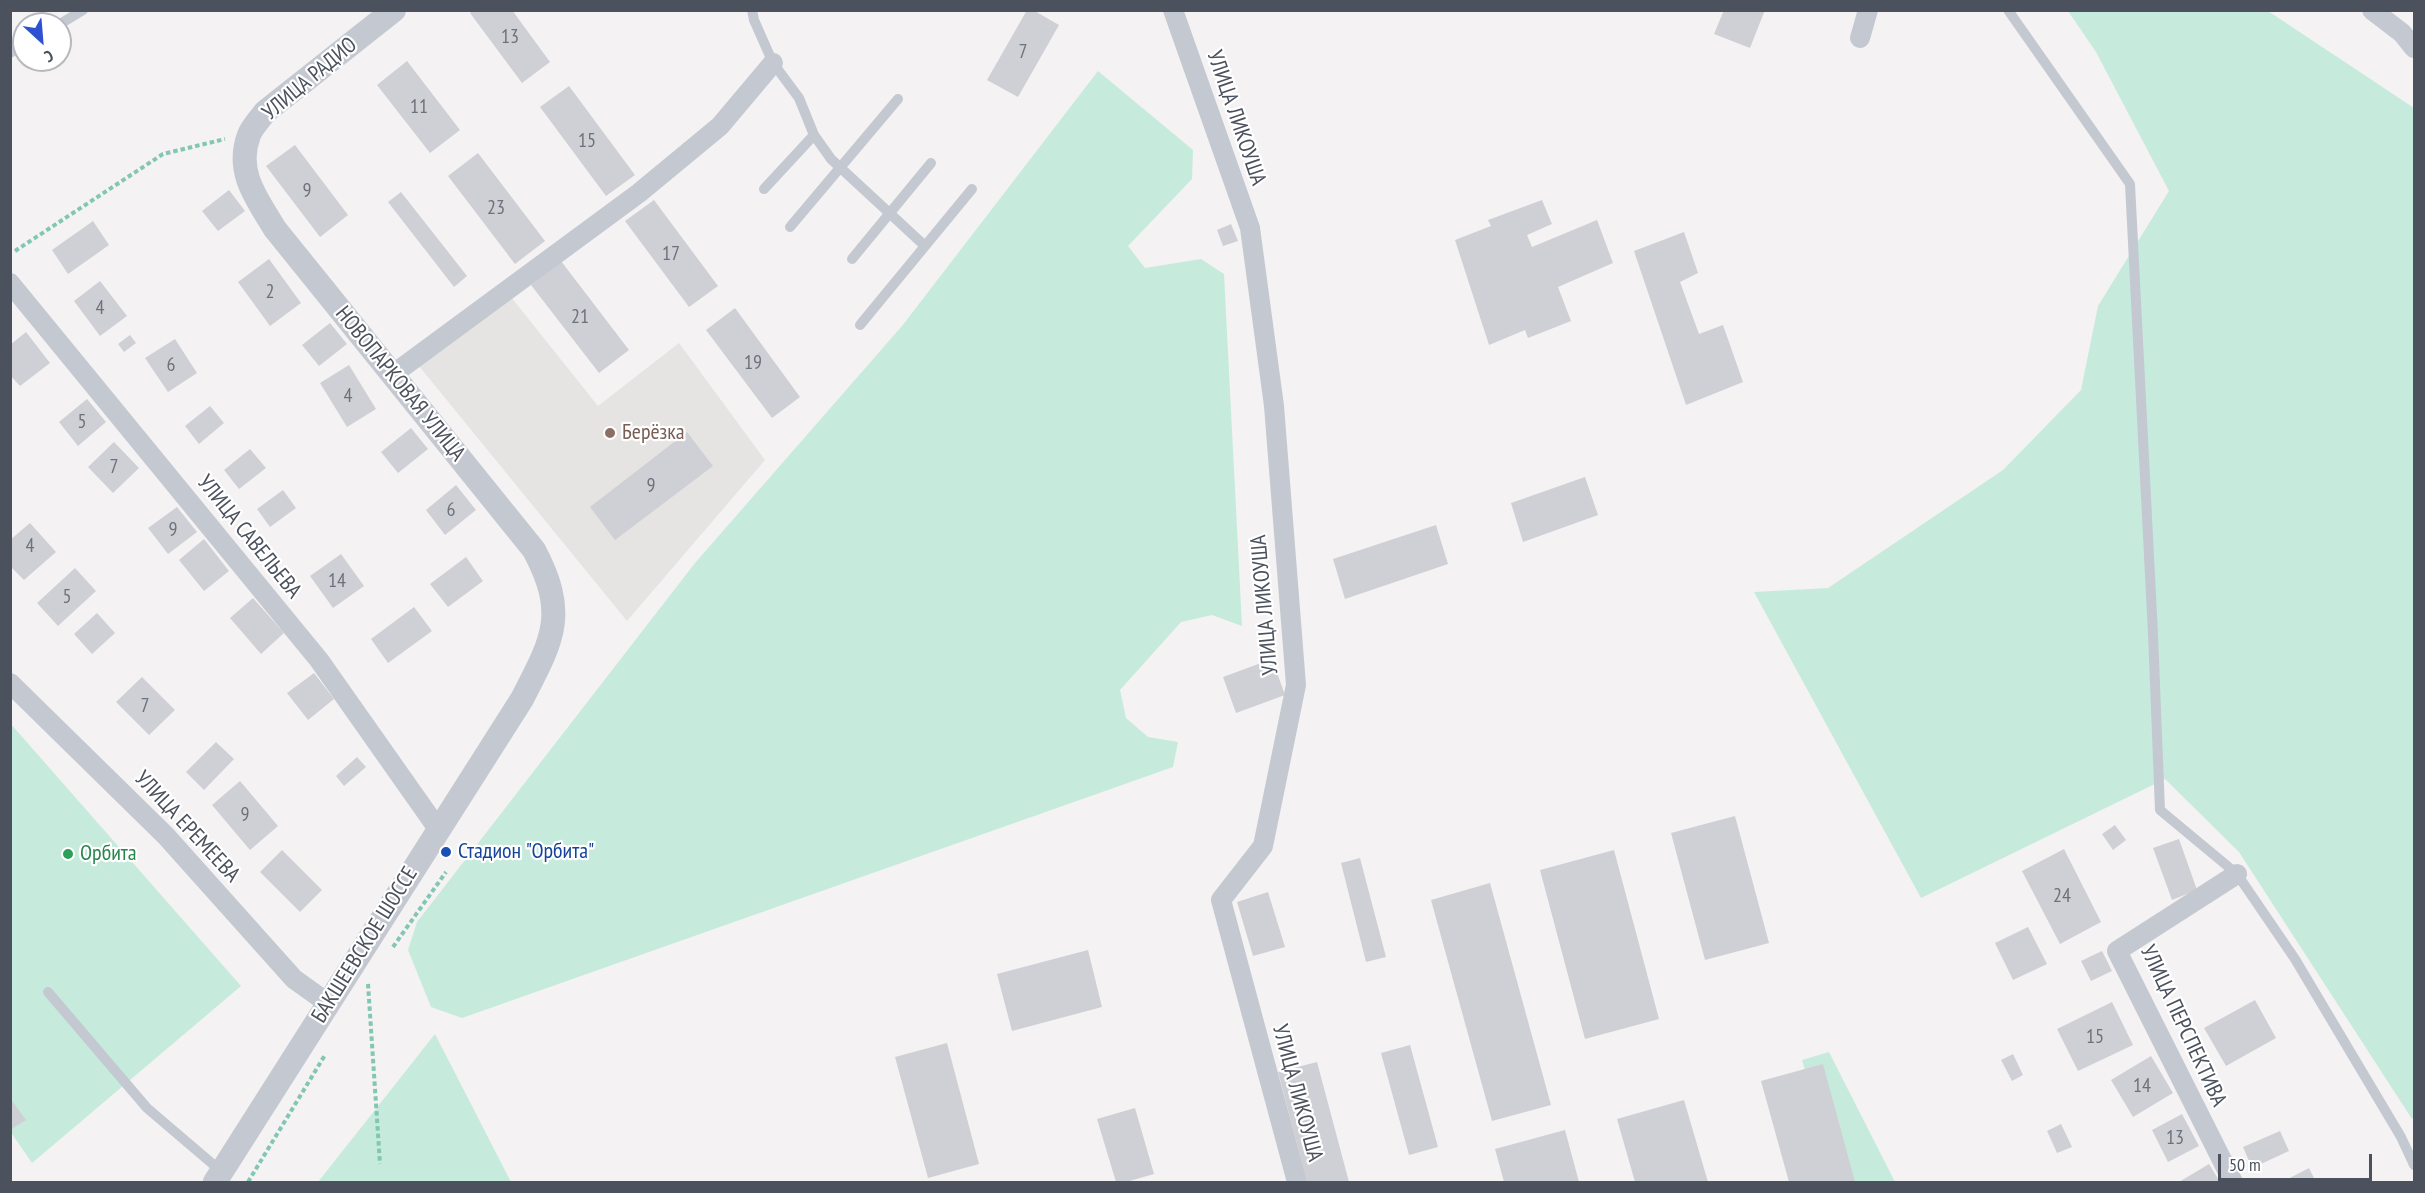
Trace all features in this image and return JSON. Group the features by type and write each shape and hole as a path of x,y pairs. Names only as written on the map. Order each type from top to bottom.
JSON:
{"street":[{"name":"УЛИЦА РАДИО","path":"244,160 249,134 265,112 394,10"},
{"name":"УЛИЦА ЛИКОУША","path":"1173,10 1250,228 1274,406 1296,685 1263,846 1221,900 1297,1182"},
{"path":"1860,38 1868,10"},
{"path":"2372,10 2402,33 2415,48"},
{"path":"392,375 639,193 720,126 774,63"},
{"name":"НОВОПАРКОВАЯ УЛИЦА","path":"244,160 249,186 275,230 534,550 547,574 555,609"},
{"name":"УЛИЦА САВЕЛЬЕВА","path":"10,283 319,660 438,829"},
{"name":"БАКШЕЕВСКОЕ ШОССЕ","path":"219,1177 522,699 552,634 555,609"},
{"name":"УЛИЦА ЕРЕМЕЕВА","path":"10,683 166,836 294,979 329,1004"},
{"name":"УЛИЦА ПЕРСПЕКТИВА","path":"2233,1182 2116,951 2237,874"}],"lane":[{"path":"743,10 753,15 774,63 799,98 819,145 840,168 925,246"},
{"path":"2008,10 2130,184 2160,810 2237,874 2295,959 2401,1137 2415,1165"},
{"path":"790,227 898,99"},
{"path":"764,189 814,135"},
{"path":"852,259 931,163"},
{"path":"860,325 972,189"},
{"path":"48,992 147,1108 219,1177"}],"path":[{"path":"15,251 163,154 249,134"},
{"path":"387,955 446,872"},
{"path":"362,993 368,983 380,1164"},
{"path":"248,1182 326,1053"}],"shaded area":[{"name":"Берёзка","path":"511,297 598,406 679,343 765,460 627,621 419,366"}],"green space":[{"path":"2068,11 2268,11 2414,108 2414,1116 2412,1119 2239,852 2165,779 1921,898 1754,592 1828,588 2003,470 2081,390 2098,306 2169,191 2096,52"},
{"path":"1098,71 1193,150 1192,179 1128,246 1145,268 1201,259 1224,274 1242,626 1212,615 1181,622 1120,690 1126,718 1148,737 1178,742 1173,767 462,1018 431,1007 408,950 417,922 695,563 902,326"},
{"name":"Орбита","path":"10,723 241,986 32,1163 10,1131"},
{"path":"435,1034 511,1182 318,1182"},
{"path":"1829,1052 1895,1182 1838,1182 1802,1060"}],"building":[{"path":"473,10 512,10 550,62 522,83 470,13"},
{"path":"1027,10 1033,10 1059,25 1018,97 987,80"},
{"path":"1724,10 1765,10 1750,48 1714,34"},
{"path":"407,61 460,130 430,153 377,85"},
{"path":"569,86 635,175 606,196 540,107"},
{"path":"295,145 348,215 320,237 266,166"},
{"path":"478,153 545,241 515,264 448,176"},
{"path":"229,190 245,211 218,231 202,211"},
{"path":"401,192 467,276 454,287 388,202"},
{"path":"654,200 718,286 689,307 625,221"},
{"path":"1542,200 1552,224 1527,235 1532,247 1597,220 1613,263 1558,287 1571,321 1528,338 1525,330 1489,345 1455,240 1491,226 1488,220"},
{"path":"93,221 109,245 68,274 52,250"},
{"path":"1231,224 1238,241 1223,246 1217,230"},
{"path":"1684,232 1698,273 1680,282 1699,334 1723,325 1743,382 1686,405 1634,251"},
{"path":"269,259 301,303 270,326 238,282"},
{"path":"561,261 629,350 599,373 531,285"},
{"path":"100,281 127,316 100,336 74,301"},
{"path":"735,308 800,397 772,418 706,330"},
{"path":"330,323 347,344 319,366 302,345"},
{"path":"26,332 50,363 20,386 10,375 10,345"},
{"path":"130,335 136,343 124,352 118,344"},
{"path":"175,339 197,373 168,392 145,358"},
{"path":"349,365 376,409 347,427 320,383"},
{"path":"87,399 106,422 78,446 59,422"},
{"path":"210,406 224,423 199,444 185,426"},
{"path":"411,428 428,449 398,473 381,452"},
{"path":"687,432 713,466 615,540 590,507"},
{"path":"114,442 139,468 113,493 88,467"},
{"path":"250,449 266,468 239,489 224,470"},
{"path":"1585,477 1598,515 1523,542 1511,503"},
{"path":"456,485 476,510 445,535 426,510"},
{"path":"283,490 296,508 270,527 257,509"},
{"path":"177,507 197,532 168,554 148,528"},
{"path":"30,523 56,552 24,580 10,566 10,540"},
{"path":"1436,525 1448,564 1345,599 1333,559"},
{"path":"204,539 229,571 204,591 179,560"},
{"path":"341,554 364,586 333,608 310,576"},
{"path":"466,557 483,581 448,607 430,584"},
{"path":"75,568 96,591 58,626 37,603"},
{"path":"253,598 284,633 261,654 230,618"},
{"path":"414,607 432,631 388,663 371,639"},
{"path":"97,613 115,633 92,654 74,634"},
{"path":"1272,659 1285,695 1236,713 1223,677"},
{"path":"314,673 334,699 308,720 287,693"},
{"path":"142,677 175,710 149,735 116,702"},
{"path":"216,742 234,759 204,790 186,772"},
{"path":"357,757 366,767 344,786 336,776"},
{"path":"240,781 278,826 250,850 212,805"},
{"path":"1735,816 1769,943 1705,960 1671,833"},
{"path":"2115,825 2126,840 2113,850 2102,834"},
{"path":"2179,839 2197,890 2172,900 2153,848"},
{"path":"2064,849 2101,922 2060,944 2022,871"},
{"path":"282,850 322,890 300,912 260,872"},
{"path":"1614,850 1659,1019 1585,1039 1540,870"},
{"path":"1360,858 1386,957 1366,962 1341,863"},
{"path":"1490,883 1551,1105 1492,1121 1431,900"},
{"path":"1268,892 1285,947 1253,956 1237,902"},
{"path":"2028,927 2047,964 2013,980 1995,943"},
{"path":"1088,950 1102,1007 1012,1031 997,974"},
{"path":"2102,951 2112,971 2091,981 2081,961"},
{"path":"2255,1000 2276,1038 2226,1066 2204,1028"},
{"path":"2112,1002 2133,1045 2078,1071 2057,1029"},
{"path":"947,1043 979,1164 928,1178 895,1057"},
{"path":"1410,1045 1438,1147 1409,1155 1381,1053"},
{"path":"2013,1054 2023,1075 2012,1081 2001,1060"},
{"path":"2151,1056 2173,1093 2133,1117 2111,1080"},
{"path":"1317,1062 1349,1182 1307,1182 1278,1072"},
{"path":"1823,1064 1855,1182 1789,1182 1761,1081"},
{"path":"10,1098 26,1120 10,1130"},
{"path":"1684,1100 1708,1182 1635,1182 1617,1119"},
{"path":"1135,1108 1154,1174 1126,1182 1116,1182 1097,1119"},
{"path":"2182,1114 2199,1146 2168,1162 2152,1130"},
{"path":"2061,1124 2072,1147 2057,1153 2047,1131"},
{"path":"1565,1130 1579,1182 1504,1182 1495,1149"},
{"path":"2280,1131 2289,1151 2252,1168 2243,1147"},
{"path":"2209,1164 2220,1182 2179,1182"},
{"path":"2309,1168 2316,1182 2282,1182"}],"place":[{"name":"Берёзка","path":"610,433"},
{"name":"Стадион \"Орбита\"","path":"446,852"},
{"name":"Орбита","path":"68,854"}]}
